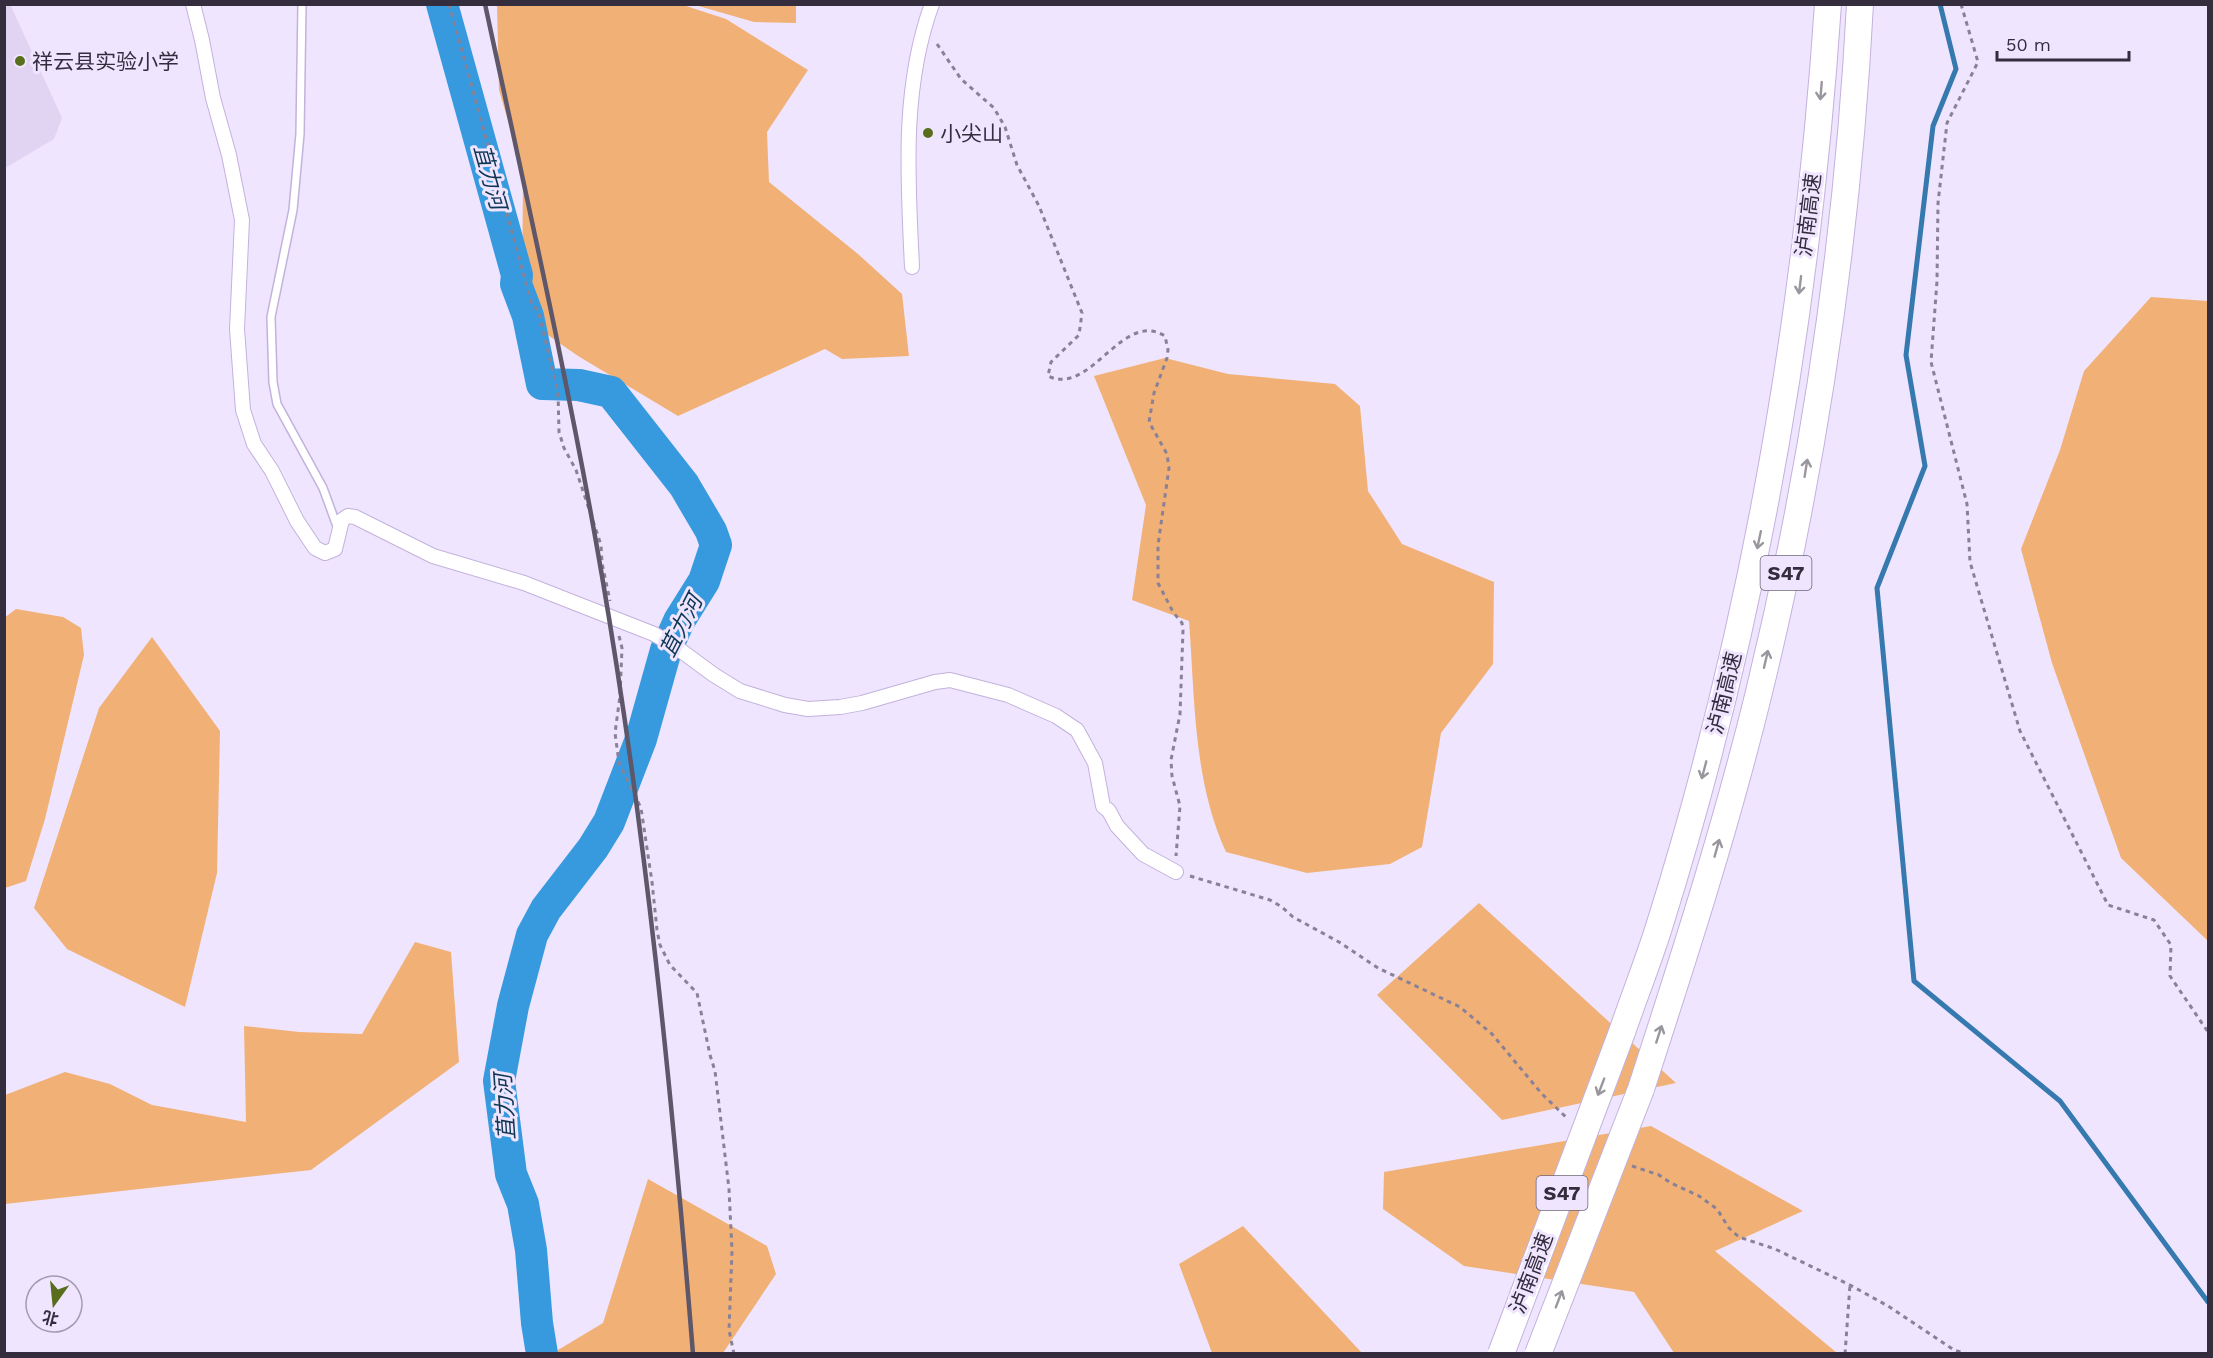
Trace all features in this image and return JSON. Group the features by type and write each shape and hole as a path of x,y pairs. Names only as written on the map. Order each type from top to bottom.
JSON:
{"highway":[{"name":"泸南高速","path":"1502,1353 1658,930 1725,690 1768,496 1796,322 1827,33 1828,4"},
{"name":"泸南高速","path":"1538,1353 1641,1089 1690,940 1760,687 1800,502 1828,327 1850,142 1860,4"}],"street":[{"path":"193,4 242,220 237,329 243,410 249,434 315,548 326,553 335,549 344,517 355,517 433,556 524,583 654,634 740,691 800,708 840,707 862,703 935,682 950,680 1008,695 1056,716 1077,730 1095,763 1103,806 1109,811 1117,826 1143,854 1176,872"},
{"path":"912,267 908,177 909,121 919,54 930,11"}],"lane":[{"path":"302,4 300,134 293,210 271,317 273,382 278,404 323,488 340,534"}],"path":[{"path":"448,4 532,305 538,310 558,392 559,432 564,448 576,470 601,545 602,563 622,648 620,696 615,733 619,763 641,808 660,945 670,965 697,993 710,1055 716,1071 729,1189 732,1251 729,1330 734,1353"},
{"path":"1961,4 1978,62 1947,123 1938,203 1937,281 1931,362 1966,504 1970,562 2020,731 2066,823 2108,905 2154,920 2171,945 2170,976 2208,1032"},
{"path":"930,11 931,34 961,79 994,108 1005,127 1017,165 1039,206 1082,314 1079,335 1051,362 1048,376 1062,381 1075,377 1124,340 1138,334 1152,331 1165,336 1167,358 1154,393 1149,422 1167,454 1169,468 1158,545 1158,583 1173,612 1182,623 1183,630 1180,714 1171,760 1172,776 1180,806 1176,872"},
{"path":"1845,1353 1850,1285"}],"shaded area":[{"name":"祥云县实验小学","path":"10,4 62,118 54,139 5,168 4,5"},
{"path":"497,5 683,5 726,19 808,70 767,132 769,182 858,254 902,294 909,356 842,359 825,349 678,416 578,356 522,317 523,172 499,90"},
{"path":"695,5 796,5 796,23 754,22"},
{"path":"2151,297 2208,301 2208,941 2121,858 2052,663 2021,549 2060,450 2084,371"},
{"path":"1165,358 1228,374 1335,384 1360,406 1368,491 1402,544 1494,582 1493,664 1441,733 1422,847 1390,864 1307,873 1226,852 1215,825 1201,768 1189,621 1132,600 1146,505 1094,376"},
{"path":"16,609 63,617 81,628 84,655 45,819 26,881 5,888 4,618"},
{"path":"152,637 220,731 217,873 185,1007 67,949 34,908 99,708"},
{"path":"1479,903 1676,1083 1502,1120 1377,995"},
{"path":"415,942 451,952 459,1062 311,1170 5,1204 5,1095 65,1072 110,1084 152,1105 246,1122 244,1026 299,1032 362,1034"},
{"path":"1651,1126 1803,1211 1715,1251 1837,1353 1674,1353 1634,1292 1464,1266 1383,1209 1384,1172"},
{"path":"648,1179 767,1246 776,1274 723,1353 553,1353 603,1323"},
{"path":"1243,1226 1362,1353 1212,1353 1179,1264"}],"waterway":[{"name":"苴力河","path":"442,4 517,275 516,284 528,316 542,384 579,385 611,392 684,485 711,531 716,545 704,581 679,621 666,650 641,739 609,822 593,848 546,909 532,935 513,1006 499,1081 511,1174 523,1204 531,1250 542,1354"},
{"path":"1940,4 1956,69 1933,126 1906,355 1925,466 1877,588 1914,981 2060,1101 2208,1302"}],"railway":[{"path":"485,4 576,432 618,673 645,867 667,1061 693,1354"}],"place":[{"name":"祥云县实验小学","path":"20,61"},
{"name":"小尖山","path":"928,133"}]}
